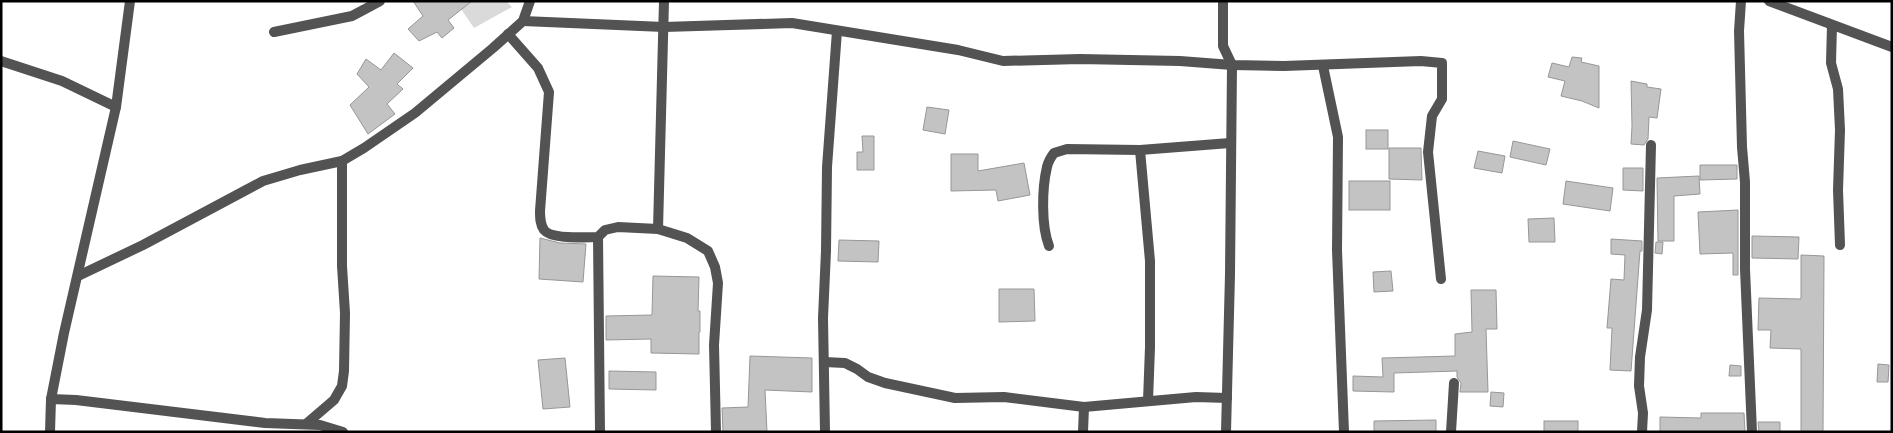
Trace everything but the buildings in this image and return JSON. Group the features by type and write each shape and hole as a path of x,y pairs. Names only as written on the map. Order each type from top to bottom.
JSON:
{"street":[{"path":"50,432 52,399 64,333 116,107 130,1"},
{"path":"78,276 143,245 264,181 300,170 342,161 364,148 416,113 443,92 524,21 530,1"},
{"path":"658,229 664,1"},
{"path":"1223,1 1223,46 1232,66 1226,432"},
{"path":"1742,1 1739,31 1742,147 1745,182 1745,269 1752,432"},
{"path":"1769,1 1892,47"},
{"path":"274,32 352,16 374,3"},
{"path":"524,21 664,27 792,23 958,50 1003,61 1180,61 1232,66 1323,66 1421,61 1442,63 1442,99 1432,116 1428,152 1441,279"},
{"path":"1832,25 1832,63 1838,89 1840,130 1838,190 1840,245"},
{"path":"824,432 827,167 837,31"},
{"path":"508,34 538,68 550,92 540,222 544,231 552,236 598,237"},
{"path":"1,61 62,82 116,107"},
{"path":"1323,66 1338,137 1338,250 1344,432"},
{"path":"1048,246 1045,236 1044,186 1047,165 1054,153 1067,149 1140,150 1230,143"},
{"path":"1642,432 1639,386 1640,357 1647,310 1651,145"},
{"path":"1140,150 1150,260 1148,401"},
{"path":"306,428 334,400 342,386 345,313 342,266 342,161"},
{"path":"600,432 598,237 605,230 618,227 658,229 687,238 708,251 715,267 718,283 714,345 716,432"},
{"path":"824,362 845,363 868,377 885,383 955,398 1004,397 1084,407 1196,397 1227,398"},
{"path":"1451,432 1454,382"},
{"path":"52,399 76,400 306,428 320,425 343,432"},
{"path":"1083,432 1084,407"}],"shaded area":[{"path":"472,1 506,1 512,7 474,28 461,9"}]}
